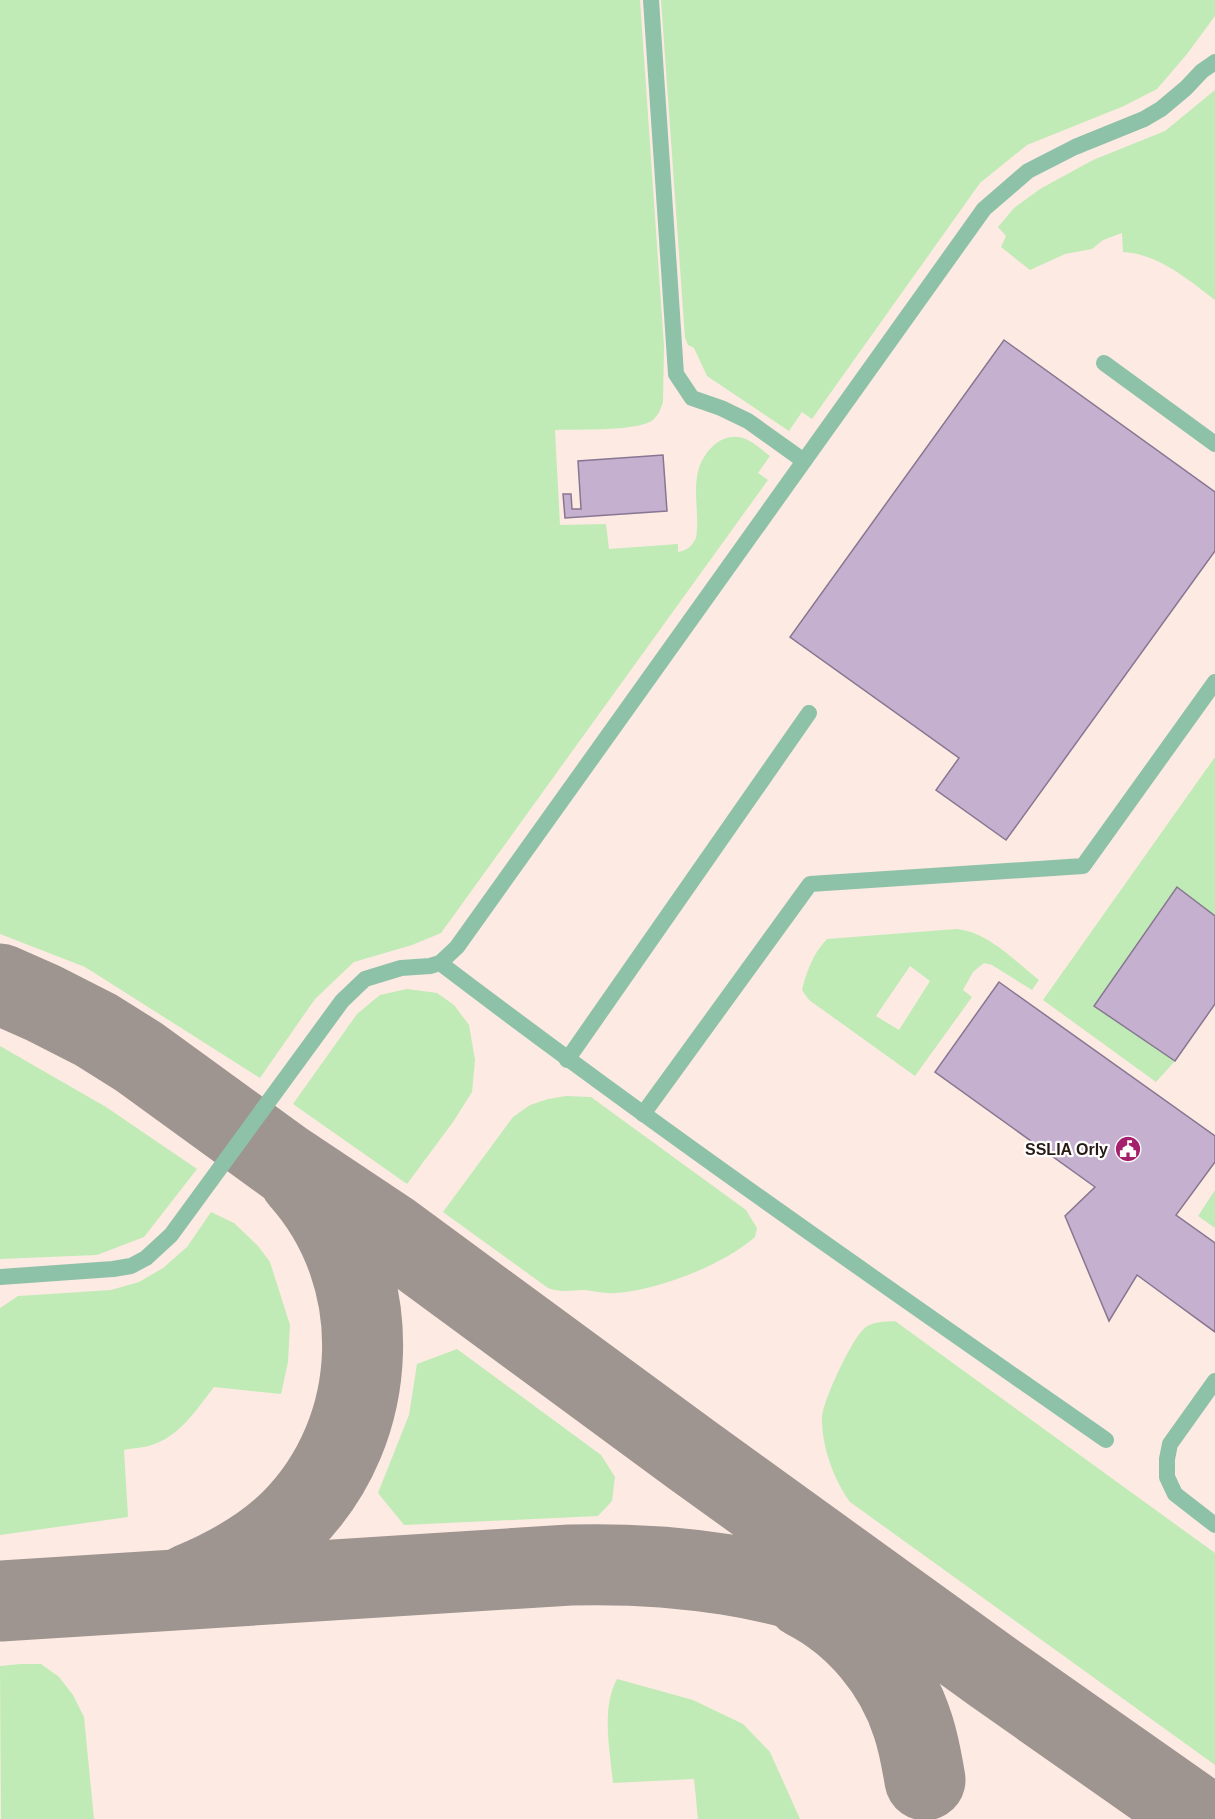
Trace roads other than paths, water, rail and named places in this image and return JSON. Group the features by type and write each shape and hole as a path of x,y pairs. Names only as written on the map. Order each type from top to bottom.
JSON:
{"lane":[{"path":"651,0 676,374 692,398 748,421 804,461"},
{"path":"0,1277 131,1266 146,1258 171,1235 342,1001 365,979 382,973 440,963 448,957 471,928 984,209 1028,171 1075,147 1144,119 1161,109 1215,62"},
{"path":"1104,363 1215,444"},
{"path":"643,1114 810,884 1083,866 1215,682"},
{"path":"567,1060 809,713"},
{"path":"440,963 567,1060 838,1254 1106,1440"},
{"path":"1215,1381 1170,1444 1167,1477 1174,1494 1215,1525"}],"place":[{"name":"SSLIA Orly","path":"1128,1149"}]}
